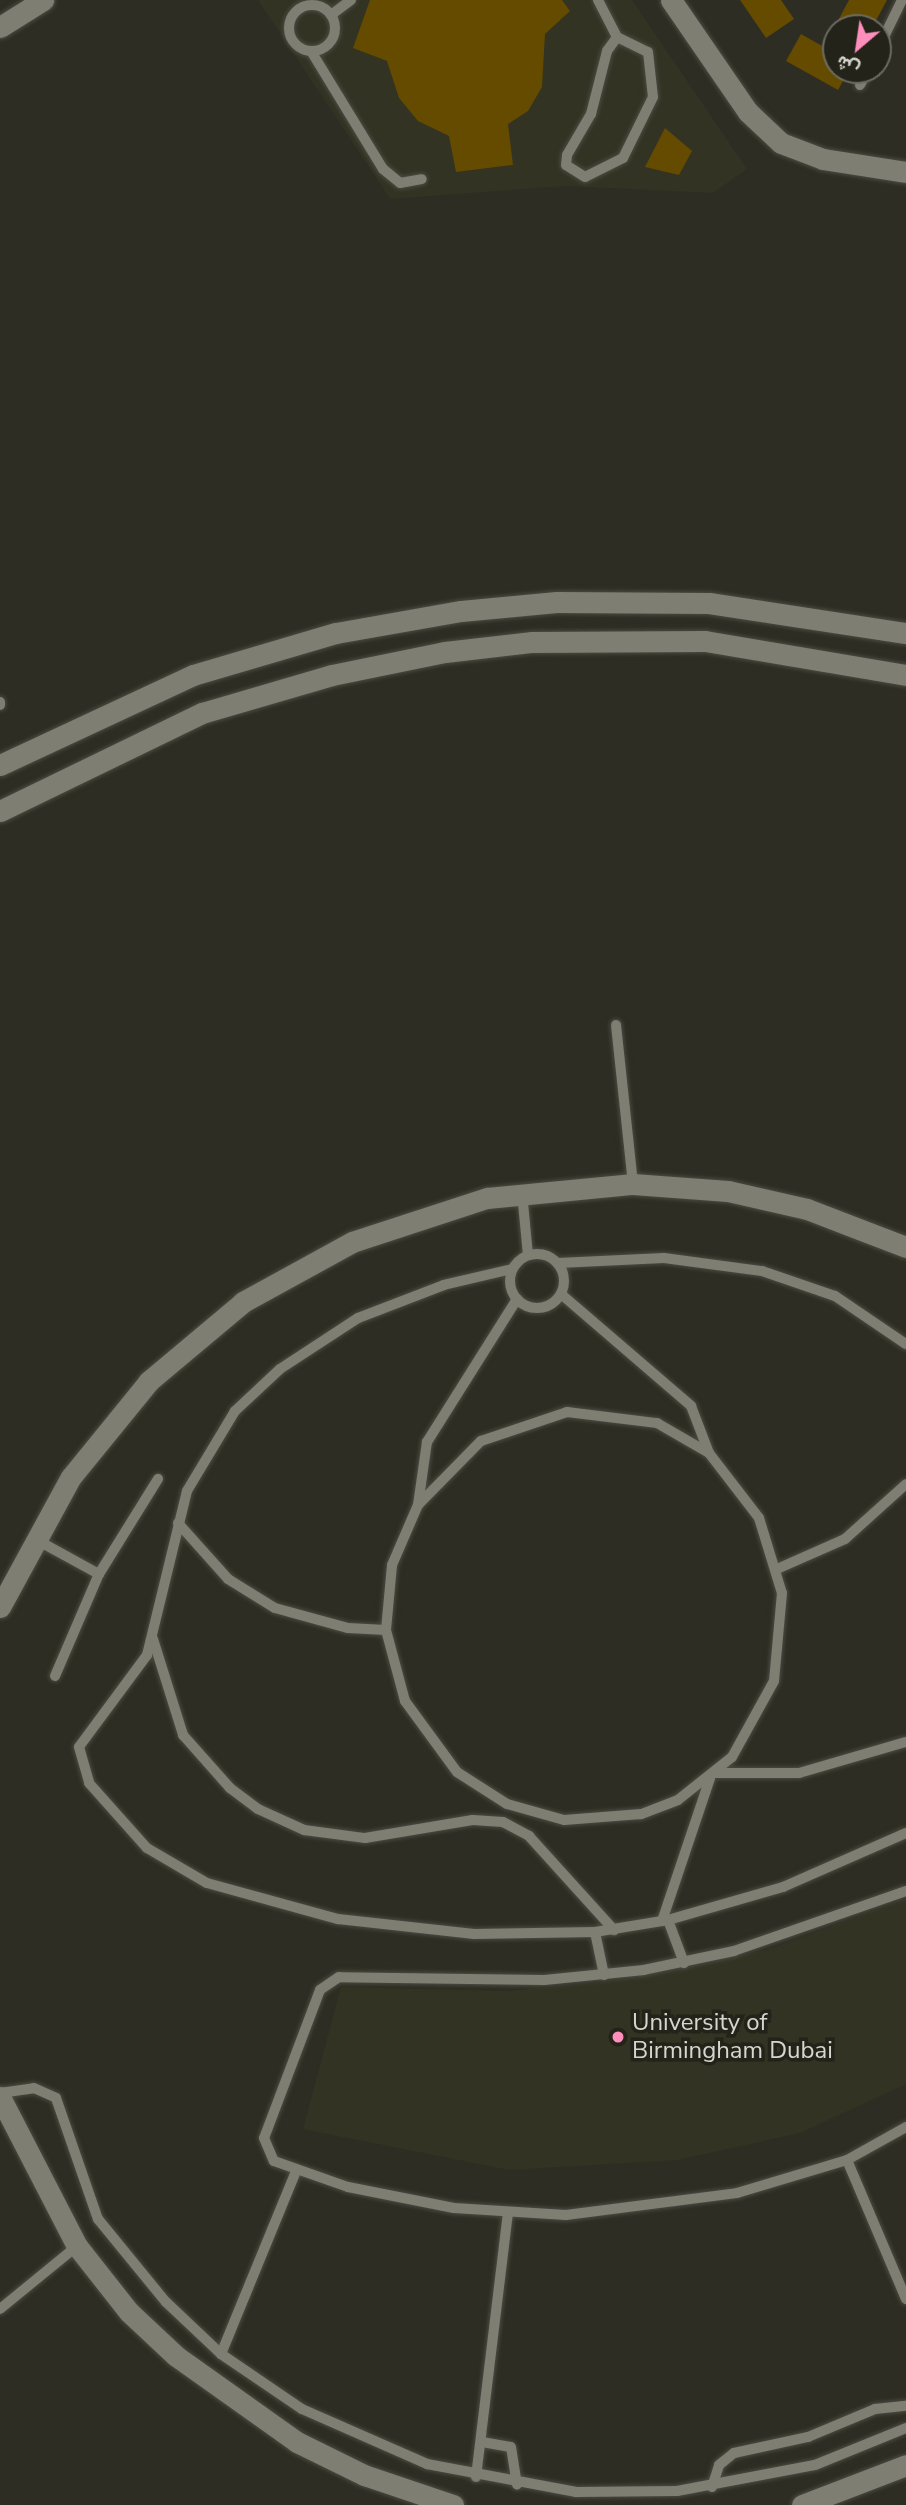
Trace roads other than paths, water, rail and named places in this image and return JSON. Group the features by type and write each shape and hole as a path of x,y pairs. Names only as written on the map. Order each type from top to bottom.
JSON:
{"street":[{"path":"0,27 43,0"},
{"path":"680,5 748,112 781,143 823,159 906,172"},
{"path":"0,765 193,675 336,633 461,611 557,602 709,603 906,634"},
{"path":"0,811 202,713 332,675 445,652 594,639 705,641 906,675"},
{"path":"0,1607 32,1538 108,1427 176,1356 243,1302 352,1242 409,1220 522,1192 633,1184 728,1191 807,1209 906,1247"},
{"path":"0,2095 77,2246 129,2312 234,2403 364,2475 453,2505"},
{"path":"802,2505 906,2465"}],"lane":[{"path":"331,15 351,0"},
{"path":"598,0 617,37 648,52 653,97 623,158 585,177 566,165 566,155 592,114 607,51 617,37"},
{"path":"892,20 902,0"},
{"path":"331,15 312,5 295,5 289,31 296,46 311,51 383,169 400,183 422,179"},
{"path":"311,51 331,43 331,15"},
{"path":"616,1025 633,1184"},
{"path":"522,1192 528,1255"},
{"path":"528,1255 558,1263 664,1258 762,1272 835,1296 906,1344"},
{"path":"528,1255 512,1269 386,1306 305,1350 257,1389 216,1436 178,1523 153,1639 132,1683 84,1735 79,1760 107,1805 175,1868 249,1898 361,1922 474,1934 595,1932 665,1920 783,1887 906,1833"},
{"path":"517,1299 541,1308 561,1294 565,1278 558,1263"},
{"path":"418,1505 481,1441 557,1413 628,1415 675,1432 709,1453 745,1494 777,1569 783,1618 774,1681 746,1738 713,1776 678,1800 603,1821 564,1819 507,1804 457,1772 419,1727 396,1678 386,1630 392,1565 418,1505 428,1442 517,1299 512,1269"},
{"path":"561,1294 691,1406 709,1453"},
{"path":"55,1676 99,1574 158,1479"},
{"path":"777,1569 845,1539 906,1484"},
{"path":"178,1523 228,1579 275,1608 336,1626 386,1630"},
{"path":"32,1538 99,1574"},
{"path":"153,1639 184,1735 230,1788 258,1809 304,1830 365,1838 473,1820 503,1822 529,1836 614,1930"},
{"path":"713,1776 799,1773 906,1742"},
{"path":"684,1963 665,1920 713,1776"},
{"path":"906,1891 782,1937 684,1963 604,1976 350,1976 328,1982 264,2138 274,2161 296,2171 401,2199 508,2214 680,2204 847,2160 906,2127"},
{"path":"595,1932 604,1976"},
{"path":"0,2095 34,2088 56,2098 98,2219 166,2302 221,2354 340,2429 476,2477 517,2485 627,2494 712,2487 815,2465 906,2428"},
{"path":"847,2160 906,2299"},
{"path":"221,2354 296,2171"},
{"path":"476,2477 508,2214"},
{"path":"0,2309 77,2246"},
{"path":"712,2487 719,2465 734,2453 808,2437 876,2409 906,2406"},
{"path":"482,2442 511,2447 517,2485"}],"place":[{"name":"University of Birmingham Dubai","path":"618,2037"}]}
